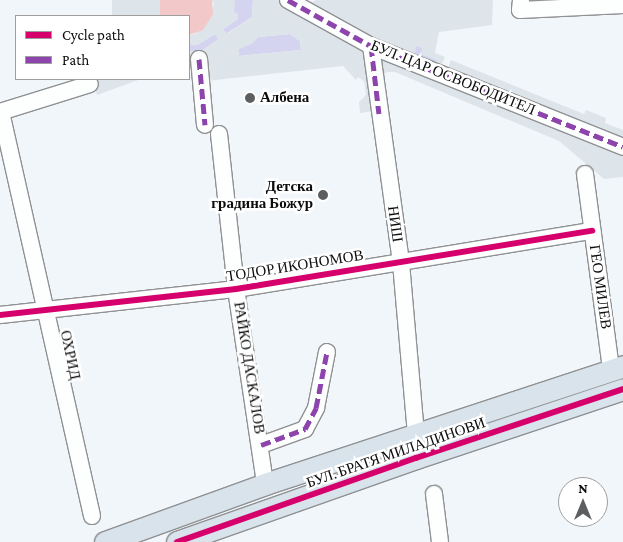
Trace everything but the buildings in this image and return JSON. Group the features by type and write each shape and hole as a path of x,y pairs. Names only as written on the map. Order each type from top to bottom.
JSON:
{"main road":[{"name":"БУЛ. БРАТЯ МИЛАДИНОВИ","path":"105,542 265,484 617,368"},
{"name":"БУЛ. БРАТЯ МИЛАДИНОВИ","path":"177,542 416,458 623,390"}],"street":[{"name":"БУЛ. ЦАР ОСВОБОДИТЕЛ","path":"288,0 371,46 623,147"},
{"path":"520,5 623,5"},
{"name":"НИШ","path":"371,46 401,262 416,434"},
{"name":"РАЙКО ДАСКАЛОВ","path":"199,59 212,130 261,445 265,484"},
{"path":"0,112 90,84"},
{"name":"ОХРИД","path":"0,112 47,310 92,516"},
{"name":"ГЕО МИЛЕВ","path":"585,174 592,231 617,368"},
{"name":"ТОДОР ИКОНОМОВ","path":"0,315 236,289 592,231"},
{"path":"261,445 305,429 316,408 327,352"},
{"path":"434,494 440,542"}],"shaded area":[{"path":"112,0 160,0 160,15 112,15"},
{"path":"160,0 212,0 213,14 203,30 190,35 190,15 160,15"},
{"path":"212,0 235,0 234,12 238,14 238,19 223,29 227,34 252,17 253,0 300,0 309,4 316,0 493,0 492,25 439,32 435,53 445,57 440,68 447,71 451,60 584,114 586,110 606,118 605,123 623,130 623,177 604,179 559,141 395,72 387,72 383,76 388,109 360,113 359,102 366,95 364,81 358,77 356,80 343,66 207,81 190,69 190,51 200,52 218,39 215,34 197,45 190,44 190,35 195,34 214,5","holes":["290,34 300,41 301,50 239,56 238,49 252,44 258,37","416,46 422,48 421,54 436,60 434,66 414,59"]},
{"path":"234,0 253,0 252,17 226,34 223,29 238,19 234,12"},
{"path":"215,34 219,39 200,52 190,51 190,44 197,45"},
{"path":"290,34 300,41 301,50 239,56 238,49 252,43 258,37"},
{"path":"416,41 426,41 437,60 434,66 413,59"},
{"path":"93,80 138,80 97,95"}],"marked path":[{"path":"288,0 371,46 623,147"},
{"path":"371,46 379,114"},
{"path":"199,59 205,125"},
{"path":"261,445 305,429 316,408 327,352"}],"cycle path":[{"path":"0,315 236,289 592,231"},
{"path":"177,542 416,458 623,389"}],"place":[{"name":"Албена","path":"250,98"},
{"name":"Детска градина Божур","path":"323,195"}]}
